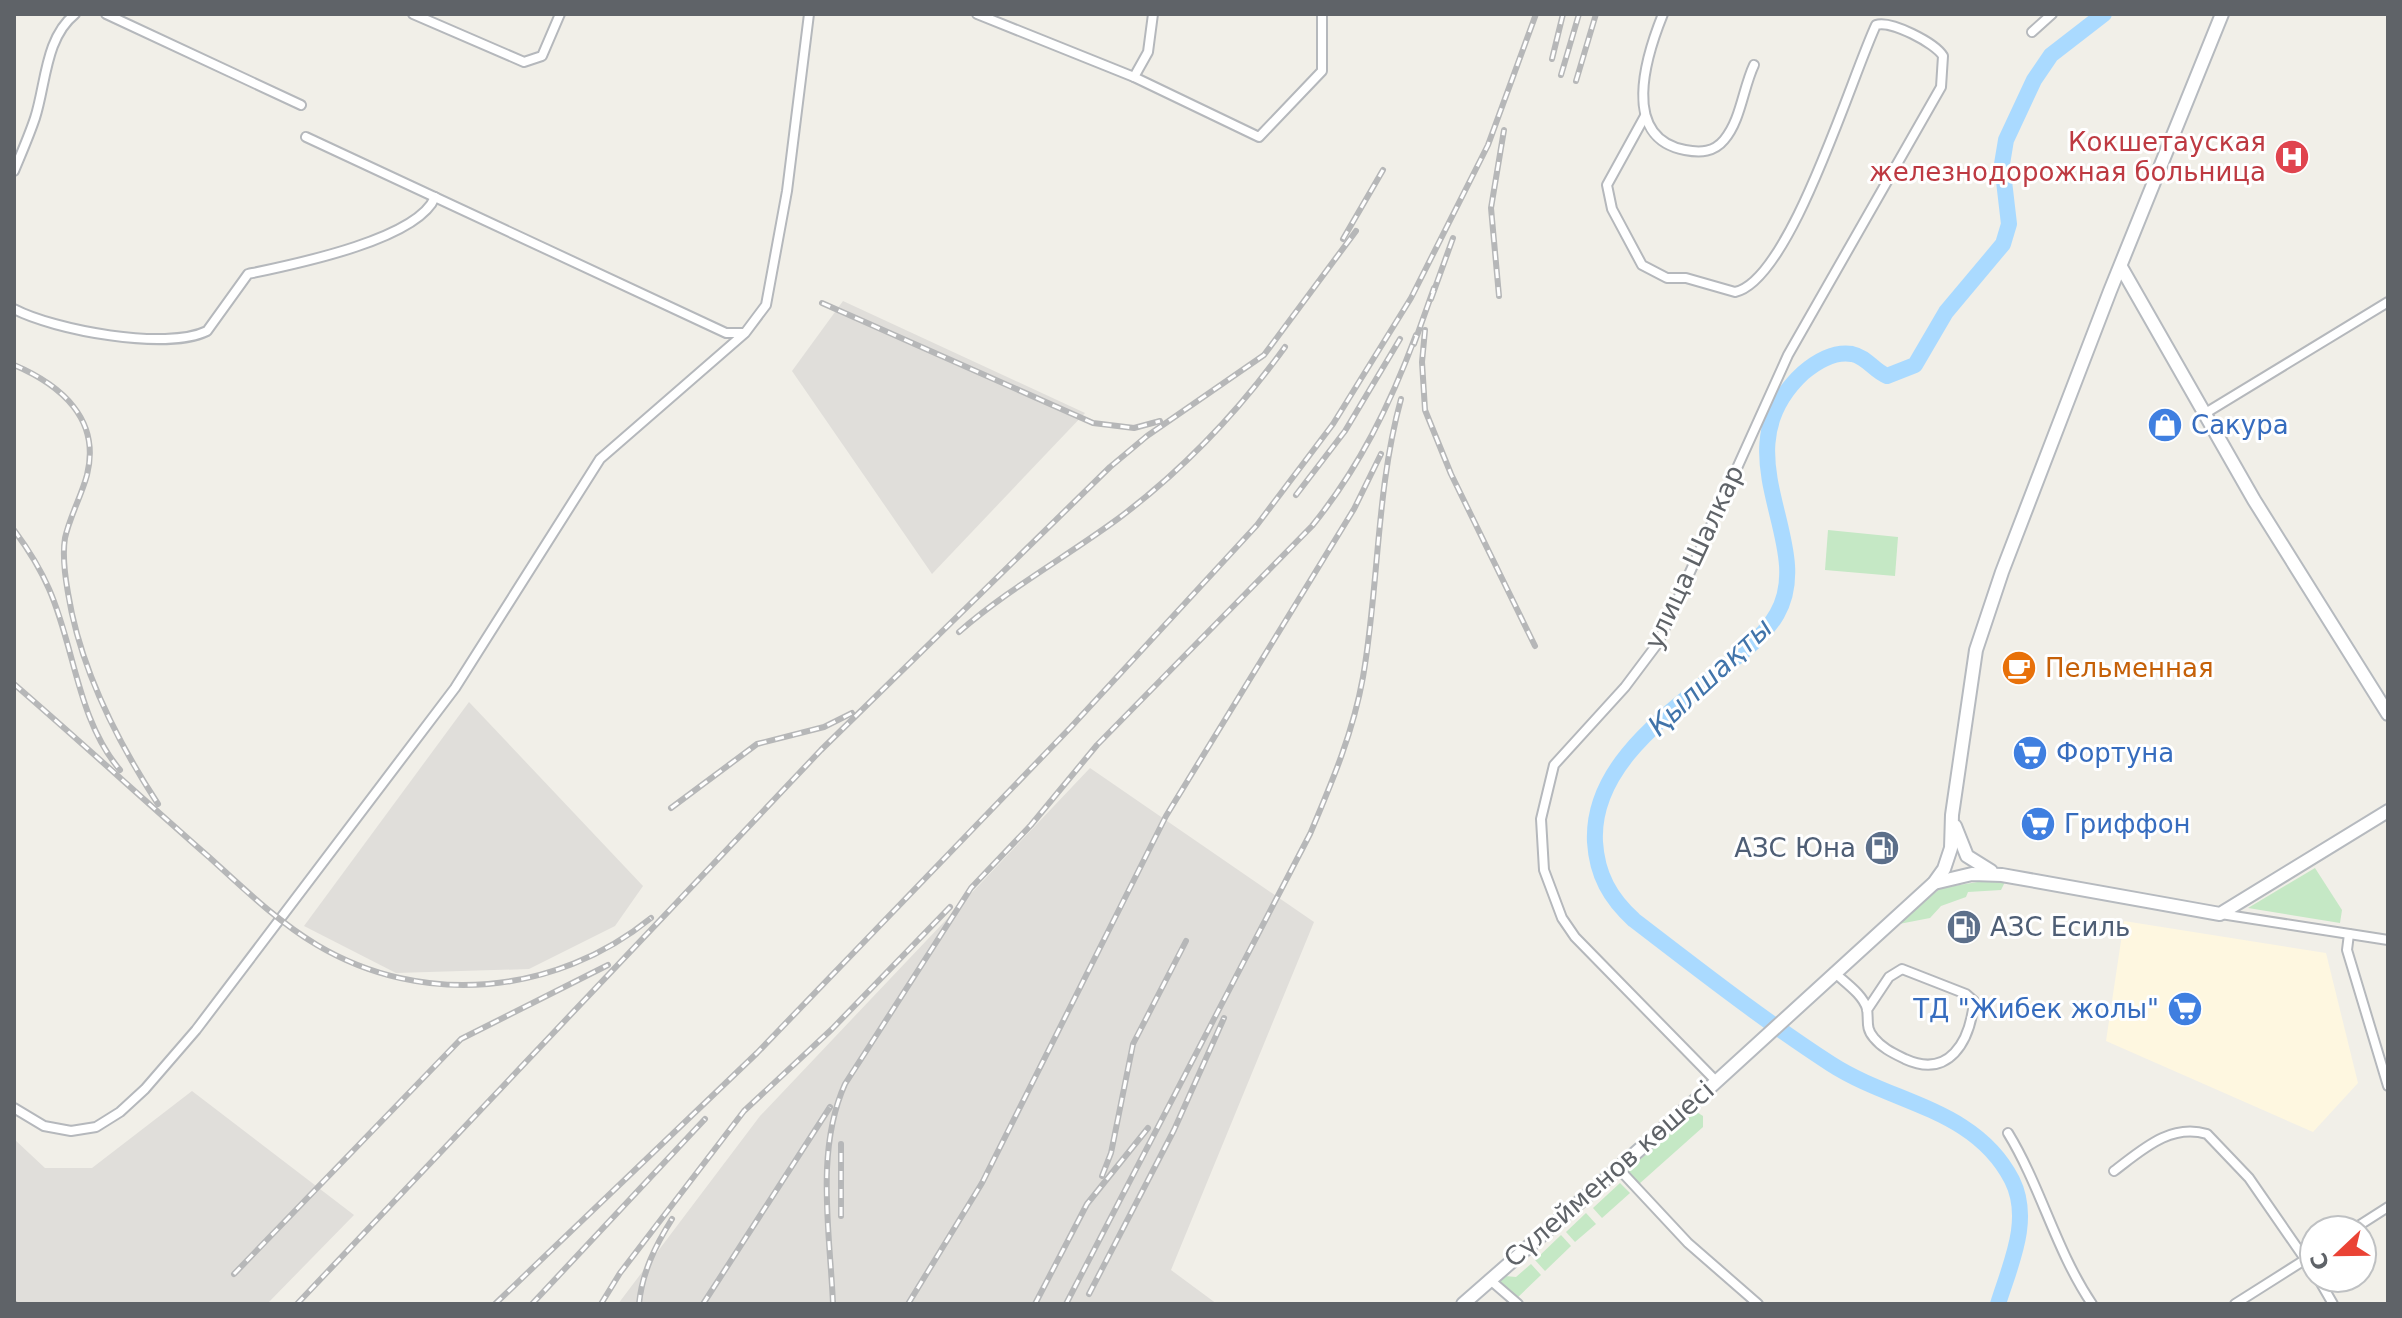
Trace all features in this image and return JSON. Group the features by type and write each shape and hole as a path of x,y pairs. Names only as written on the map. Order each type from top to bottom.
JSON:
{"street":[{"path":"14,171 35,117 53,46 62,27 75,14"},
{"path":"106,14 301,105"},
{"path":"413,14 430,17 524,62 537,60 544,52 560,14"},
{"path":"14,1108 44,1126 71,1131 96,1127 120,1112 145,1089 196,1030 455,688 600,459 745,333 766,305 787,191 809,14"},
{"path":"977,14 1134,77 1259,137 1322,71 1322,14"},
{"path":"1134,77 1148,52 1153,14"},
{"path":"1663,14 1645,76 1645,116 1653,133 1665,143 1698,152 1712,150 1734,124 1754,65"},
{"path":"2032,32 2052,14"},
{"path":"1934,883 1944,869 1951,848 1952,815 1976,650 2022,518 2222,14"},
{"name":"улица Шалкар","path":"1645,116 1607,185 1609,200 1633,254 1642,265 1661,276 1686,278 1729,292 1742,291 1761,276 1797,216 1864,53 1880,23 1939,49 1945,67 1941,87 1788,355 1658,643 1625,687 1554,765 1543,802 1544,870 1562,918 1575,937 1716,1081"},
{"path":"306,137 726,333 745,333"},
{"path":"14,309 99,333 166,339 197,336 207,331 248,274 333,256 425,214 435,197"},
{"path":"2121,267 2204,414 2388,714"},
{"path":"2204,414 2388,302"},
{"path":"2220,914 2388,811"},
{"path":"1952,815 1967,856 1978,866 2002,875"},
{"path":"1934,883 1972,874 2002,875 2388,940"},
{"name":"Сүлейменов көшесі","path":"1463,1304 1934,883"},
{"path":"2349,934 2347,950 2388,1086"},
{"path":"1833,972 1856,992 1867,1010 1867,1028 1880,1044 1914,1063 1933,1067 1957,1049 1974,1001 1902,969 1889,977 1867,1010"},
{"path":"2114,1171 2145,1148 2177,1132 2196,1131 2216,1140 2298,1241"},
{"path":"2008,1133 2035,1183 2068,1262 2092,1304"},
{"path":"1618,1168 1688,1243 1758,1304"},
{"path":"2235,1304 2298,1264"},
{"path":"1489,1279 1518,1304"}],"shaded area":[{"path":"843,301 1085,413 932,574 792,371"},
{"path":"469,702 643,886 615,926 529,969 396,973 304,926"},
{"path":"1090,768 1314,922 1171,1270 1217,1304 618,1304 760,1116"},
{"path":"2124,921 2326,953 2358,1083 2313,1132 2106,1041"},
{"path":"192,1091 354,1215 267,1304 14,1304 14,1139 45,1168 92,1168"}],"green space":[{"path":"1828,530 1898,537 1895,576 1825,570"},
{"path":"2315,868 2342,910 2340,923 2248,908"},
{"path":"1990,880 2005,882 2001,890 1968,892 1966,897 1941,906 1930,918 1899,924 1898,921 1941,888"},
{"path":"1695,1111 1703,1116 1703,1127 1639,1184 1627,1171"},
{"path":"1620,1183 1630,1193 1602,1218 1593,1208"},
{"path":"1586,1213 1596,1224 1575,1242 1566,1232"},
{"path":"1561,1235 1571,1246 1545,1271 1535,1260"},
{"path":"1531,1264 1541,1275 1515,1300 1498,1282 1505,1276 1516,1277"}],"waterway":[{"name":"Қылшақты","path":"1998,1304 2017,1242 2020,1211 2012,1180 1996,1156 1977,1137 1955,1122 1855,1078 1831,1064 1634,920 1618,903 1602,875 1595,842 1597,814 1606,787 1639,741 1754,642 1777,614 1786,586 1786,557 1768,465 1768,434 1779,403 1803,373 1832,356 1852,354 1887,376 1915,365 1946,312 2003,244 2009,224 2002,164 2006,140 2034,80 2051,55 2104,14"}],"railway":[{"path":"495,1304 757,1053 1071,727 1257,525 1333,424 1411,298 1488,145 1536,14"},
{"path":"1552,59 1563,14"},
{"path":"1561,75 1579,14"},
{"path":"1576,81 1596,14"},
{"path":"1499,296 1491,208 1504,130"},
{"path":"1343,239 1383,170"},
{"path":"297,1304 821,750 1110,467 1147,436 1264,355 1356,231"},
{"path":"1431,299 1453,238"},
{"path":"1414,344 1434,288"},
{"path":"822,303 1093,423 1134,428 1160,421"},
{"path":"1425,330 1422,362 1425,410 1451,474 1535,646"},
{"path":"833,1304 827,1164 836,1110 845,1084 971,888 1031,825 1097,745 1312,526 1329,504 1372,435 1416,335"},
{"path":"1296,495 1345,431 1400,339"},
{"path":"959,632 1143,500 1229,417 1285,347"},
{"path":"14,365 61,394 73,406 88,437 90,455 87,475 65,538 68,593 81,649 102,703 128,755 158,804"},
{"path":"1066,1304 1310,834 1341,757 1363,677 1382,503 1401,399"},
{"path":"908,1304 982,1183 1166,816 1354,509 1381,454"},
{"path":"14,530 49,589 85,706 106,750 120,770"},
{"path":"14,684 274,915 317,945 358,965 401,978 444,984 488,984 532,977 574,964 614,944 651,918"},
{"path":"671,808 757,744 824,727 852,713"},
{"path":"601,1304 620,1273 744,1111 832,1029 950,907"},
{"path":"1102,1176 1111,1153 1133,1044 1186,941"},
{"path":"234,1274 461,1039 608,965"},
{"path":"1089,1294 1174,1130 1224,1018"},
{"path":"703,1304 830,1107"},
{"path":"532,1304 705,1119"},
{"path":"1035,1304 1087,1204 1148,1128"},
{"path":"841,1144 841,1216"},
{"path":"639,1304 650,1260 672,1219"}],"place":[{"name":"Кокшетауская железнодорожная больница","path":"2292,157"},
{"name":"Сакура","path":"2165,425"},
{"name":"Пельменная","path":"2019,668"},
{"name":"Фортуна","path":"2030,753"},
{"name":"Гриффон","path":"2038,824"},
{"name":"АЗС Юна","path":"1882,848"},
{"name":"АЗС Есиль","path":"1964,927"},
{"name":"ТД \"Жибек жолы\"","path":"2185,1009"}]}
